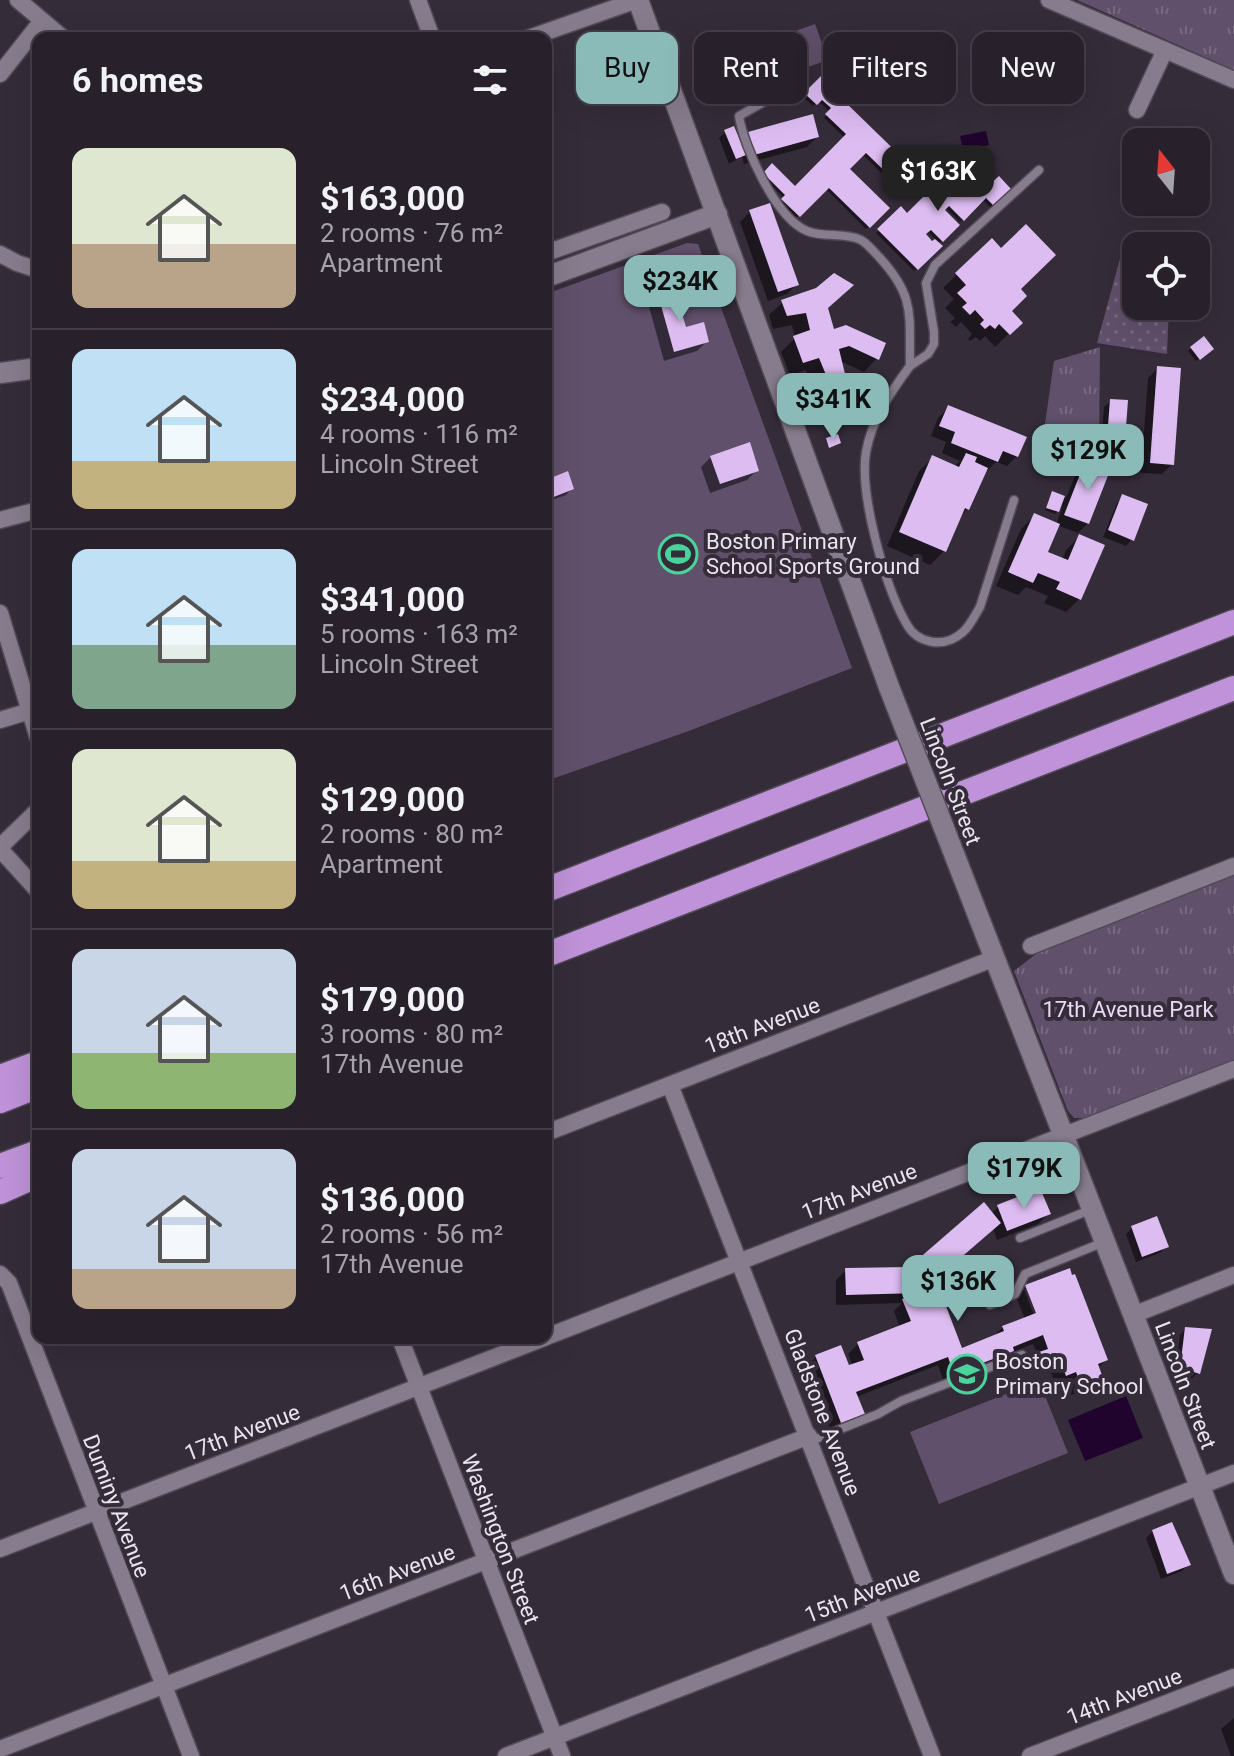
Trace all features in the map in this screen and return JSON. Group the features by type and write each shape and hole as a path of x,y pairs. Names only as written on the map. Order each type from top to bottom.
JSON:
{"highway":[{"path":"552,888 1234,622"},
{"path":"552,953 1234,688"},
{"path":"0,1077 32,1065"},
{"path":"0,1101 32,1088"},
{"path":"0,1166 32,1154"},
{"path":"0,1192 32,1178"}],"street":[{"path":"18,0 55,32"},
{"path":"418,0 430,32"},
{"path":"546,32 638,0"},
{"name":"Lincoln Street","path":"638,0 889,687 1234,1574"},
{"path":"1049,0 1234,80"},
{"path":"33,32 41,22"},
{"path":"0,74 32,33"},
{"path":"1137,110 1165,50"},
{"path":"552,251 662,212"},
{"path":"552,275 717,214"},
{"path":"0,254 32,268"},
{"path":"0,373 32,369"},
{"path":"0,520 32,512"},
{"path":"0,613 32,718"},
{"path":"0,720 30,711"},
{"path":"32,816 0,848 32,884"},
{"path":"1031,946 1234,866"},
{"name":"18th Avenue","path":"552,1131 995,958"},
{"name":"17th Avenue","path":"552,1335 1234,1069"},
{"name":"Gladstone Avenue","path":"670,1085 932,1756"},
{"name":"Duminy Avenue","path":"0,1274 9,1283 32,1330"},
{"path":"1133,1315 1234,1275"},
{"name":"Duminy Avenue","path":"37,1344 96,1512 191,1756"},
{"name":"Washington Street","path":"402,1344 562,1756"},
{"name":"17th Avenue","path":"0,1549 529,1344"},
{"name":"16th Avenue","path":"0,1749 810,1438"},
{"name":"15th Avenue","path":"506,1756 1234,1473"},
{"name":"14th Avenue","path":"1030,1756 1234,1677"}],"lane":[{"path":"760,104 739,116 759,175 797,226 809,232 864,241 897,277 905,291 908,309 910,366"},
{"path":"1014,500 980,607 963,632 950,640 933,644 919,637 906,625 874,532 865,469 865,454 872,426 887,397 910,366 928,354 934,344 926,283 935,265 1039,170"},
{"path":"1020,1238 1092,1209"},
{"path":"990,1305 1015,1294 1025,1274 1105,1242"},
{"path":"810,1438 878,1414 901,1401 1022,1355"}],"green space":[{"path":"1077,0 1234,0 1234,70"},
{"path":"815,24 823,46 823,62 807,67 807,32 793,32"},
{"name":"Boston Primary School Sports Ground","path":"687,243 698,244 852,668 686,732 552,779 552,292"},
{"path":"1122,251 1122,320 1168,320 1167,354 1097,343"},
{"path":"1100,347 1099,452 1044,431 1054,361"},
{"name":"17th Avenue Park","path":"1234,875 1234,1060 1085,1118 1074,1118 1068,1111 1014,971 1036,954"},
{"path":"1039,1381 1068,1453 939,1504 910,1432"}],"shaded area":[{"path":"986,131 989,145 963,150 960,136"},
{"path":"1126,1396 1143,1438 1085,1461 1068,1420"}],"building":[{"path":"823,74 823,101 817,105 807,96 807,90"},
{"path":"826,104 847,104 916,171 901,187 866,153 850,169 890,208 870,228 829,188 800,217 781,199 785,195 763,173 772,163 795,186 846,134 825,114 831,108"},
{"path":"813,114 819,137 754,155 748,132"},
{"path":"734,126 746,155 736,159 724,130"},
{"path":"943,160 976,194 978,191 973,185 982,175 990,184 999,176 1011,189 995,207 986,198 964,221 949,206 945,210 960,225 943,242 931,230 926,234 943,246 918,270 877,229 901,206 907,213 931,189 923,180"},
{"path":"770,203 799,285 778,292 749,210"},
{"path":"1026,224 1056,255 1021,289 1027,296 1012,311 1023,323 1010,335 999,324 995,329 990,325 985,329 980,324 984,320 975,310 970,315 962,307 967,303 957,293 966,285 955,273 992,238 1001,248"},
{"path":"668,255 676,284 657,289 649,260"},
{"path":"834,273 854,285 828,308 834,329 846,325 886,343 879,360 849,346 839,349 846,378 829,382 819,358 803,363 793,336 810,330 806,313 787,316 781,300 816,288"},
{"path":"674,286 686,327 704,322 709,342 674,352 657,291"},
{"path":"1204,336 1214,349 1200,360 1190,347"},
{"path":"1157,366 1181,368 1174,465 1150,463"},
{"path":"852,394 859,404 839,419 831,408"},
{"path":"1110,399 1128,400 1126,427 1108,426"},
{"path":"948,405 1027,437 1018,457 1003,451 998,462 951,443 955,432 939,426"},
{"path":"838,434 841,443 829,448 826,438"},
{"path":"750,442 759,471 720,484 710,456"},
{"path":"966,453 977,457 975,462 988,468 969,510 965,508 946,552 899,532 932,455 959,467"},
{"path":"1086,459 1111,468 1089,524 1064,515"},
{"path":"568,471 574,489 552,498 552,478"},
{"path":"1052,491 1065,496 1059,512 1046,508"},
{"path":"1122,494 1148,504 1134,541 1108,530"},
{"path":"1034,513 1060,524 1048,552 1068,560 1079,534 1105,545 1081,600 1056,589 1060,582 1038,573 1033,583 1008,572"},
{"path":"1040,1188 1051,1214 1007,1231 997,1205"},
{"path":"984,1202 1001,1223 921,1292 938,1285 962,1348 1004,1331 1002,1326 1036,1313 1025,1285 1070,1268 1108,1360 1098,1364 1103,1378 1081,1386 1076,1372 1066,1376 1058,1355 1043,1361 1039,1352 1048,1349 1043,1335 1013,1347 1014,1351 954,1374 948,1357 856,1392 865,1414 841,1423 815,1355 841,1345 849,1365 864,1360 857,1342 911,1321 902,1299 919,1293 846,1295 845,1268 909,1267"},
{"path":"1157,1216 1169,1247 1142,1257 1131,1226"},
{"path":"1185,1327 1212,1329 1200,1374 1180,1368"},
{"path":"1172,1522 1191,1565 1167,1574 1152,1530"}],"place":[{"name":"Boston Primary School Sports Ground","path":"678,554"},
{"name":"Boston Primary School","path":"967,1374"}]}
